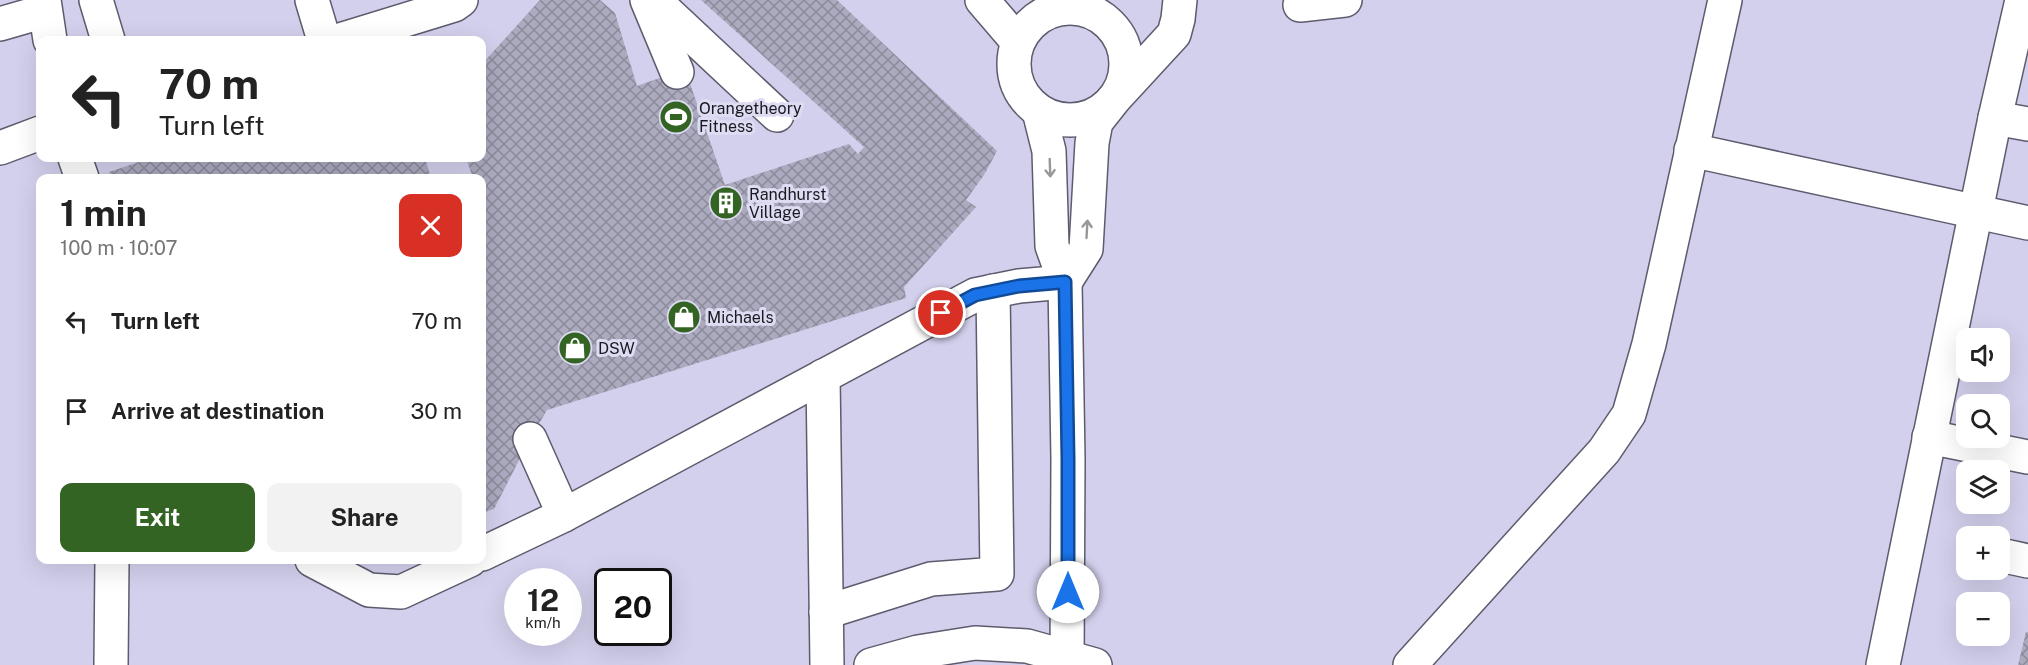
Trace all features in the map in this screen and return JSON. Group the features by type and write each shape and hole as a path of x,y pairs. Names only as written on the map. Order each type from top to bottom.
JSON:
{"lane":[{"path":"96,0 107,36"},
{"path":"312,0 323,36"},
{"path":"353,36 454,5 461,0"},
{"path":"646,0 677,72"},
{"path":"654,0 777,115"},
{"path":"982,0 1018,42"},
{"path":"1023,0 1063,8 1082,9 1099,16 1113,28 1123,44 1126,62 1123,81 1115,98 1096,122 1092,143 1086,249 1065,282"},
{"path":"1063,8 1036,19 1025,29 1014,57 1014,73 1023,94 1039,111 1054,118 1071,120 1088,118 1103,110 1174,34 1180,0"},
{"path":"1300,5 1345,0"},
{"path":"1410,665 1604,451 1629,414 1653,328 1725,0"},
{"path":"1883,665 1995,118 2022,0"},
{"path":"0,24 46,17"},
{"path":"871,665 918,652 975,643 1027,646 1077,663 1068,459 1065,282 1052,246 1049,152 1039,111"},
{"path":"1995,118 2028,124"},
{"path":"0,147 36,134"},
{"path":"1691,150 2028,224"},
{"path":"486,552 564,515 975,295 1065,282"},
{"path":"826,612 931,579 997,574 993,291"},
{"path":"823,376 827,665"},
{"path":"1929,437 2028,457"},
{"path":"530,439 564,515"},
{"path":"2010,557 2028,561"},
{"path":"111,665 112,564"},
{"path":"320,564 369,590 401,592 461,564"}],"shaded area":[{"name":"Randhurst Village","path":"0,0 2028,0 2028,665 0,665"}],"building":[{"name":"Randhurst Village","path":"540,0 600,0 615,13 637,86 685,69 725,185 849,144 858,154 864,147 701,0 837,0 997,151 984,175 966,200 976,207 904,287 906,298 547,410 494,509 486,512 486,174 472,174 467,162 486,162 486,60"},
{"path":"139,162 426,162 430,174 110,174 109,172"},
{"path":"2026,632 2028,632 2028,665 2018,665"}],"place":[{"name":"Orangetheory Fitness","path":"676,117"},
{"name":"Randhurst Village","path":"726,203"},
{"name":"Michaels","path":"684,317"},
{"name":"DSW","path":"575,348"}],"route":[{"path":"941,313 975,295 1019,286 1065,282 1068,592"}]}
